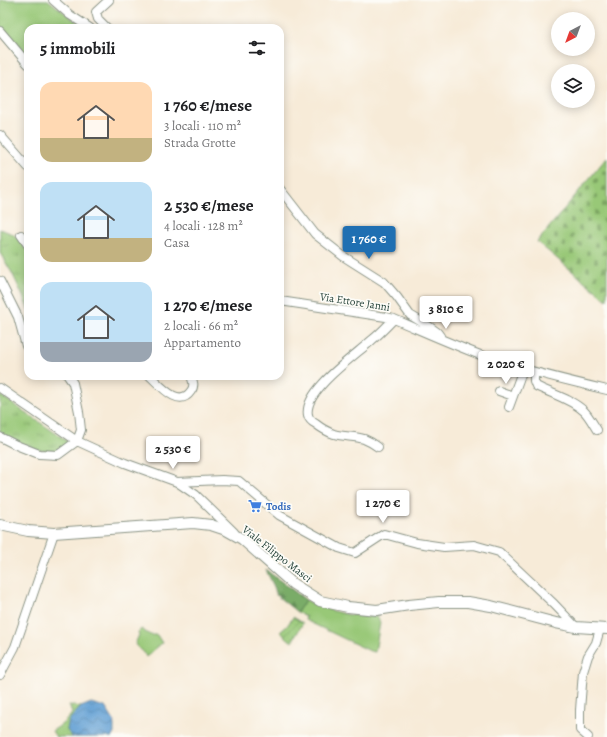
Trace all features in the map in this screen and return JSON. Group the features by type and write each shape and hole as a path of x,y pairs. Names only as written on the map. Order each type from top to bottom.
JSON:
{"main road":[{"name":"Viale Filippo Masci","path":"0,525 28,531 54,533 194,523 210,525 226,530 242,539 293,584 320,601 348,607 376,610 439,602 468,602 491,606 576,627 604,629"}],"street":[{"path":"53,0 70,15 84,24"},
{"path":"103,24 98,19 96,12 108,0"},
{"path":"0,31 24,59"},
{"path":"0,135 24,162"},
{"path":"284,195 315,234 343,256 384,282 410,315 437,332 441,339"},
{"path":"21,235 24,239"},
{"path":"0,281 18,317 24,339"},
{"name":"Via Ettore Janni","path":"284,302 394,319 470,351 523,369 607,390"},
{"path":"378,446 364,439 329,432 310,419 308,410 314,394 330,375 372,340 394,319"},
{"path":"509,407 523,369"},
{"path":"534,372 534,381 536,386 576,405 585,412 597,430"},
{"path":"0,437 39,454 58,455 77,441 81,430 79,412 73,383 71,380"},
{"path":"154,380 171,395 179,398 186,396 192,390 192,380"},
{"path":"0,388 77,441 125,463 177,482 196,496 242,539"},
{"path":"499,391 513,396"},
{"path":"177,482 222,480 239,481 279,515 339,548 356,553 384,534 417,543 444,546 474,545 499,552 576,627"},
{"path":"0,675 15,647 54,533"},
{"path":"588,737 582,733 581,693 583,672 588,656 604,629"}],"green space":[{"path":"0,0 48,0 80,24 24,24 24,53 0,26"},
{"path":"607,157 607,300 537,242"},
{"path":"0,229 13,234 24,247 24,299 12,273 0,253"},
{"path":"0,395 67,441 67,446 58,450 41,450 24,445 0,433"},
{"path":"266,570 306,600 297,612 276,595 275,589"},
{"path":"306,600 332,611 358,616 378,617 380,623 375,652 305,620 306,616 297,612"},
{"path":"293,617 303,623 292,642 280,632 287,626"},
{"path":"141,629 150,635 157,635 162,643 146,657 144,652 135,644 139,635 138,632"},
{"path":"69,705 81,707 69,720 67,730 72,737 56,737 52,731 63,723 72,713"}],"water":[{"path":"91,703 105,707 114,721 113,737 72,737 67,730 69,720 81,707"}],"place":[{"name":"Todis","path":"255,506"}]}
